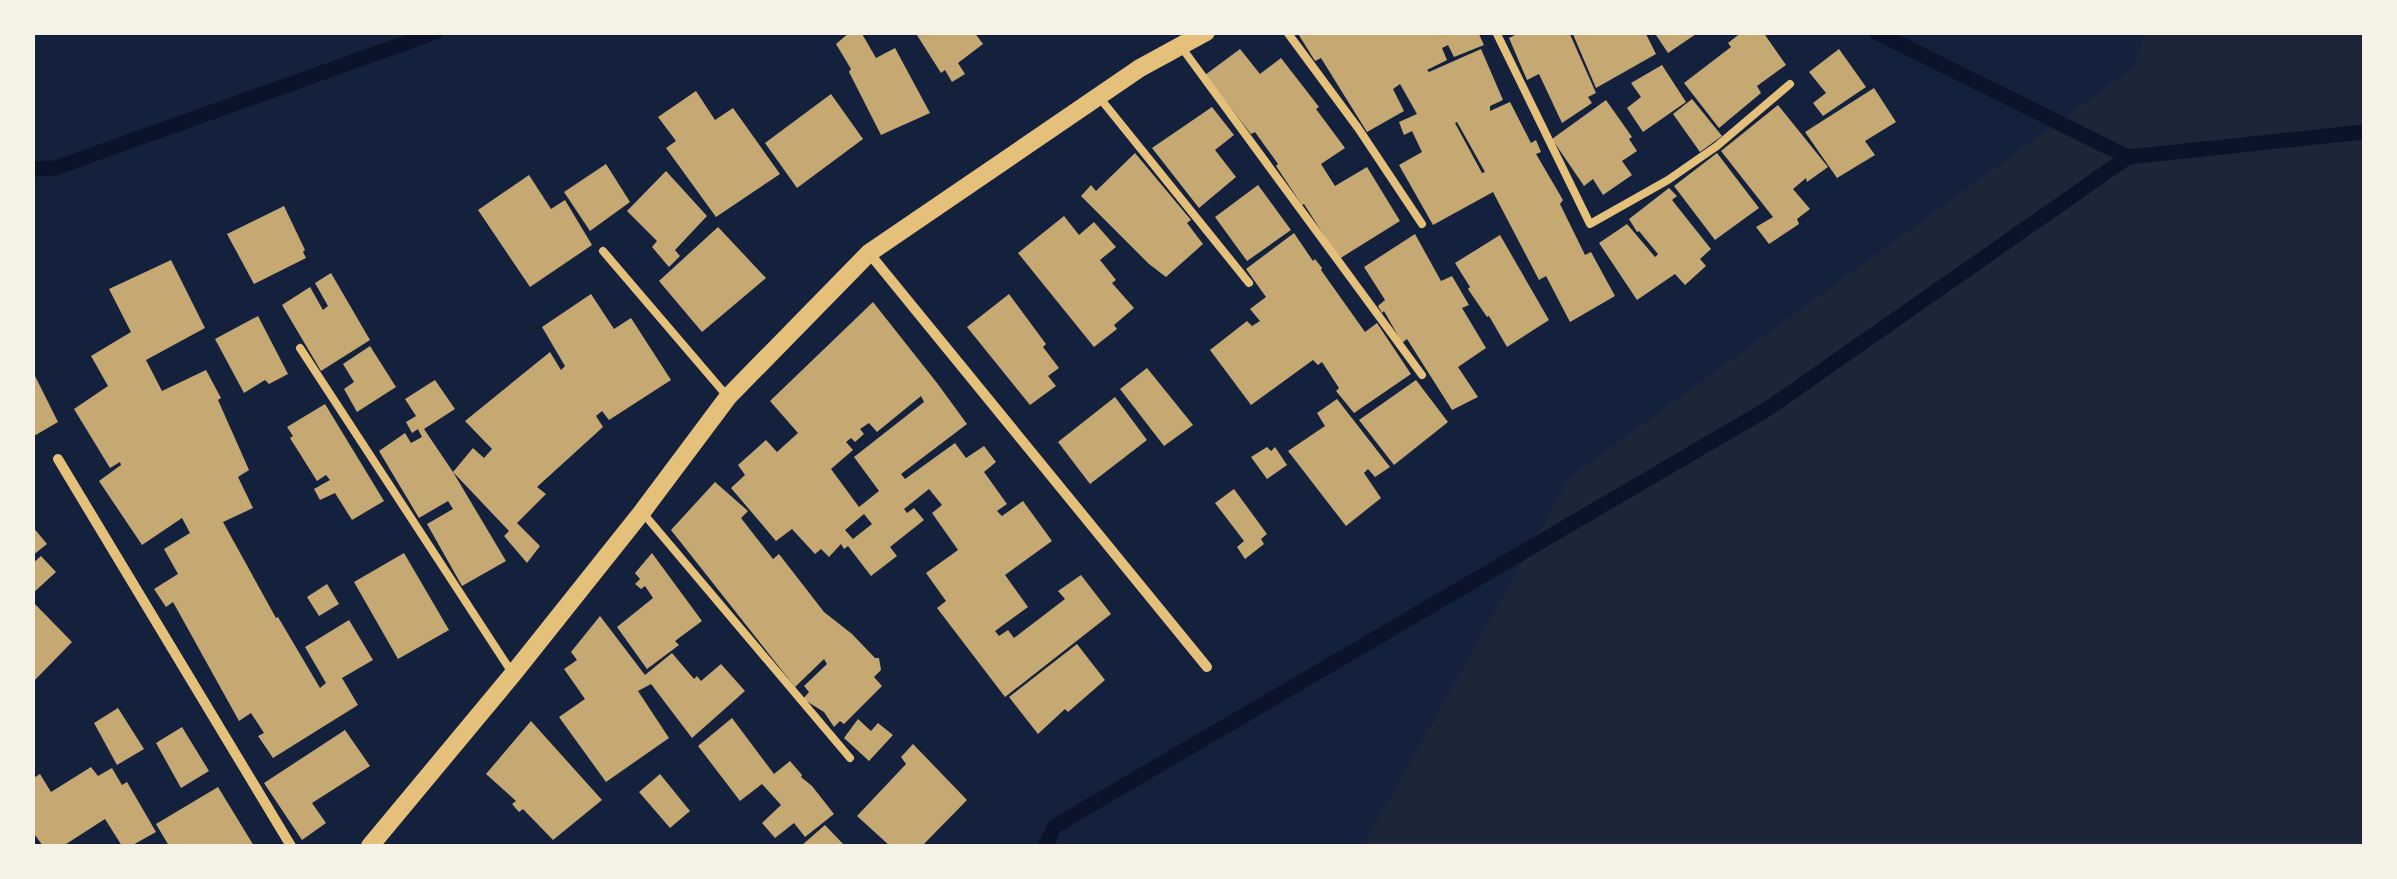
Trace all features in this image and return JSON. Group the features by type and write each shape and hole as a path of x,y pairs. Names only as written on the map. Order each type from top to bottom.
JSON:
{"street":[{"path":"370,846 513,674 728,397 869,253 1140,68 1206,32"},
{"path":"869,253 1207,666"},
{"path":"58,459 291,846"}],"lane":[{"path":"1287,32 1422,224"},
{"path":"1496,32 1590,224 1668,180 1717,146 1790,84"},
{"path":"1180,46 1422,375"},
{"path":"1099,97 1249,283"},
{"path":"602,251 728,397"},
{"path":"300,348 513,674"},
{"path":"642,512 850,758"}],"shaded area":[{"path":"2144,33 2364,33 2364,846 1363,846 1570,477 2135,66"}],"building":[{"path":"850,32 861,32 876,58 895,48 930,113 881,135 836,44"},
{"path":"915,32 974,32 983,44 958,63 965,74 952,82 945,70 941,73"},
{"path":"1297,32 1478,32 1484,45 1454,57 1448,45 1442,48 1447,60 1427,70 1481,49 1503,100 1490,106 1490,111 1510,102 1531,143 1536,140 1541,152 1536,154 1563,200 1560,204 1585,255 1591,252 1615,296 1570,322 1546,276 1539,280 1493,192 1433,225 1399,165 1422,152 1412,131 1404,135 1399,122 1417,114 1400,84 1393,89 1404,111 1367,132 1321,58 1315,61","holes":["1457,122 1485,172 1482,173 1455,123"]},
{"path":"1521,32 1569,32 1596,93 1588,97 1592,103 1562,123 1539,74 1527,80 1509,38"},
{"path":"1572,32 1645,32 1656,54 1596,88"},
{"path":"1654,32 1699,32 1668,53"},
{"path":"1742,32 1763,32 1786,65 1757,86 1761,93 1719,128 1684,83 1731,47 1728,43"},
{"path":"1240,49 1260,74 1281,58 1345,148 1321,164 1335,186 1367,167 1400,221 1339,259 1255,132 1251,134 1205,75"},
{"path":"1839,49 1866,87 1823,116 1813,103 1826,93 1809,72"},
{"path":"1662,65 1686,102 1643,132 1627,108 1641,97 1631,83"},
{"path":"1874,88 1896,122 1865,141 1875,155 1837,178 1805,132"},
{"path":"696,91 715,120 733,108 780,174 716,217 666,148 676,141 658,117"},
{"path":"831,94 863,139 797,188 765,143"},
{"path":"1692,99 1722,136 1700,152 1673,114"},
{"path":"1606,100 1637,151 1622,161 1632,175 1603,195 1593,179 1584,186 1552,139"},
{"path":"1778,105 1828,167 1793,189 1810,209 1797,219 1799,224 1769,244 1756,227 1773,217 1721,151"},
{"path":"1212,107 1234,135 1215,150 1236,177 1199,208 1152,148"},
{"path":"1135,153 1191,220 1187,223 1203,244 1166,277 1081,196 1091,185 1096,191"},
{"path":"1717,153 1759,208 1715,240 1674,186"},
{"path":"606,164 630,202 590,231 564,192"},
{"path":"666,171 707,216 675,250 680,256 669,267 652,247 657,241 627,211"},
{"path":"529,175 551,209 565,200 592,245 530,287 478,210"},
{"path":"1258,185 1291,230 1247,261 1215,217"},
{"path":"1669,188 1677,196 1672,200 1711,249 1700,259 1706,266 1685,285 1675,274 1637,300 1599,243 1627,224 1655,257 1658,254 1629,219"},
{"path":"284,206 306,258 254,284 227,234"},
{"path":"1064,216 1079,235 1094,222 1116,247 1100,260 1116,280 1112,283 1134,308 1114,325 1117,329 1094,347 1018,253"},
{"path":"718,227 766,278 702,332 659,281"},
{"path":"1294,233 1365,332 1377,323 1411,374 1354,413 1336,391 1339,388 1322,362 1318,365 1313,360 1251,405 1210,350 1247,321 1252,326 1260,321 1250,309 1266,297 1246,269"},
{"path":"1415,234 1441,281 1452,276 1469,305 1462,308 1486,348 1458,367 1478,397 1452,410 1407,339 1402,343 1382,313 1378,306 1385,300 1364,267"},
{"path":"1500,235 1549,320 1507,347 1455,263"},
{"path":"171,260 205,328 146,360 162,391 206,370 221,398 218,400 249,470 238,477 253,508 223,522 320,688 326,683 305,647 349,620 373,660 342,678 358,705 273,758 258,736 264,733 251,713 239,721 173,602 166,607 154,589 178,574 164,549 190,533 182,518 142,545 99,481 120,462 110,468 74,409 108,386 91,356 131,332 109,289"},
{"path":"331,273 370,340 321,371 282,305 310,287 323,310 328,306 315,283"},
{"path":"591,294 614,329 631,318 671,380 609,420 602,411 596,416 603,427 537,487 546,494 517,523 540,546 527,563 504,536 509,531 453,472 473,448 484,458 492,449 465,421 550,352 561,370 565,366 542,327"},
{"path":"1009,294 1059,368 1048,376 1056,386 1030,405 967,327"},
{"path":"873,302 967,424 901,474 905,479 955,443 966,458 984,446 996,462 984,472 1007,504 997,511 1002,516 1023,501 1052,541 1005,575 1028,607 995,631 999,636 1008,630 1014,638 1065,599 1058,591 1081,575 1111,614 1005,697 937,608 946,601 926,573 958,550 932,513 942,505 929,489 904,509 907,513 914,508 924,520 890,547 897,556 871,576 848,546 844,549 841,544 829,557 821,549 815,554 792,529 776,541 731,488 745,475 738,465 766,440 777,452 798,433 770,401","holes":["921,396 924,402 854,457 879,491 859,507 831,469 853,450 846,442 851,438 855,442 864,434 860,429 869,423 877,432","864,514 872,524 853,539 845,530"]},
{"path":"258,316 288,374 269,384 265,380 244,393 215,339"},
{"path":"370,346 396,387 357,412 344,389 354,382 343,364"},
{"path":"1147,368 1193,425 1164,446 1120,389"},
{"path":"32,370 58,422 34,436 32,433"},
{"path":"435,380 455,409 424,429 506,561 462,586 427,524 453,509 448,501 419,518 379,451 405,433 411,443 422,437 418,429 412,433 406,422 416,416 405,399"},
{"path":"1416,380 1448,422 1394,465 1359,420"},
{"path":"1115,397 1147,440 1090,484 1058,442"},
{"path":"1337,399 1390,467 1375,477 1368,469 1364,473 1381,498 1346,526 1288,451 1325,426 1317,413"},
{"path":"325,404 384,501 352,520 335,493 320,500 314,489 330,480 326,475 317,481 287,427"},
{"path":"1267,447 1271,451 1275,447 1287,465 1267,479 1251,457"},
{"path":"715,482 748,511 741,518 773,559 779,554 824,612 879,658 881,670 874,677 882,686 844,724 840,721 834,727 824,712 803,699 809,692 804,686 827,664 824,659 795,687 671,530"},
{"path":"1234,489 1267,534 1261,539 1264,544 1245,559 1237,547 1244,541 1215,503"},
{"path":"32,526 47,544 32,556"},
{"path":"404,553 449,630 398,659 354,582"},
{"path":"652,553 702,621 647,669 617,627 653,598 645,586 641,589 635,584 640,579 635,573"},
{"path":"41,556 56,572 32,594 32,564"},
{"path":"327,584 339,604 319,616 307,597"},
{"path":"32,601 72,642 32,683"},
{"path":"600,616 645,675 672,653 694,679 697,676 701,681 721,664 745,691 692,738 651,684 638,691 669,738 606,782 559,717 585,699 564,669 577,660 571,652"},
{"path":"1077,644 1105,680 1038,734 1009,697"},
{"path":"118,708 144,749 117,765 94,723"},
{"path":"732,718 774,774 790,761 834,814 805,837 794,823 775,838 762,823 781,805 762,784 740,801 698,746"},
{"path":"858,719 871,731 878,723 893,735 869,761 844,738"},
{"path":"531,721 602,800 553,840 523,809 519,812 512,804 516,801 486,774"},
{"path":"182,727 209,771 181,788 156,743"},
{"path":"345,730 370,766 312,803 326,823 302,840 264,783"},
{"path":"913,744 967,800 922,846 890,846 857,816 906,764 901,757"},
{"path":"91,767 98,776 112,768 122,785 127,782 156,832 131,846 122,846 105,819 63,846 43,846 32,831 32,779 40,774 51,792"},
{"path":"660,774 690,811 670,828 639,792"},
{"path":"218,787 254,846 169,846 156,824"},
{"path":"825,825 845,846 801,846"}],"waterway":[{"path":"32,169 55,168 436,32"},
{"path":"1876,32 2128,157 2364,132"},
{"path":"1045,846 1055,826 1769,408 2128,157"}]}
